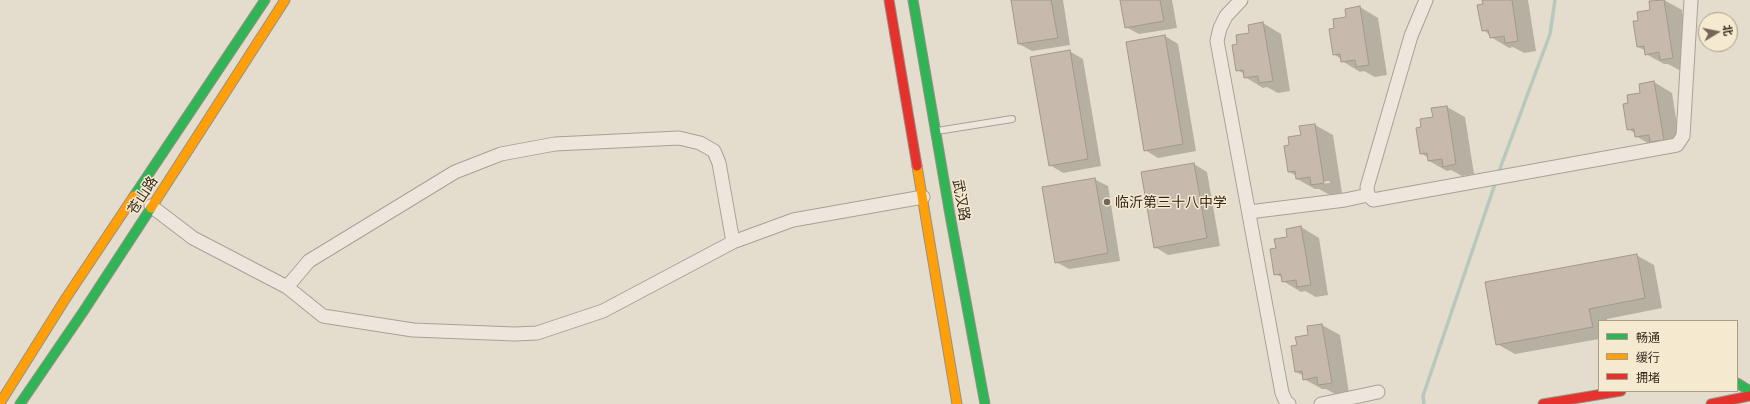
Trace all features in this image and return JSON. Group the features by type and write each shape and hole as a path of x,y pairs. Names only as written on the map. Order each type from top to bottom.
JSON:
{"main road":[{"name":"苍山路","path":"0,403 66,298 265,0"},
{"name":"苍山路","path":"20,404 285,0"},
{"path":"889,0 957,404"},
{"name":"武汉路","path":"913,0 985,404"},
{"path":"1738,384 1750,391"},
{"path":"1542,404 1615,392"},
{"path":"1711,404 1750,396"}],"street":[{"path":"1241,0 1226,16 1220,28 1217,40 1282,393 1286,402 1289,404"},
{"path":"1426,0 1410,36 1367,187 1368,195 1373,200 1677,145 1683,136 1691,0"},
{"path":"287,287 309,261 455,172 501,154 555,144 679,138 700,143 714,151 719,163 733,242"},
{"path":"1249,212 1345,200 1368,195"},
{"path":"151,206 193,238 287,287 324,316 413,330 515,334 537,333 603,311 733,242 793,220 923,197"},
{"path":"1321,404 1378,392"}],"lane":[{"path":"936,131 1012,119"}],"building":[{"path":"1011,0 1051,0 1058,38 1018,44"},
{"path":"1120,0 1160,0 1164,21 1125,28"},
{"path":"1482,0 1512,0 1518,41 1505,43 1504,36 1490,38 1488,30 1482,31 1477,5 1483,4"},
{"path":"1664,0 1673,58 1660,60 1659,52 1645,55 1644,46 1637,47 1633,21 1638,21 1637,12 1650,10 1649,1"},
{"path":"1360,6 1369,65 1356,67 1355,60 1341,62 1340,54 1333,55 1329,29 1334,28 1333,19 1346,17 1345,9"},
{"path":"1263,22 1273,81 1259,83 1258,76 1244,78 1243,70 1236,71 1232,45 1237,44 1236,35 1249,33 1248,25"},
{"path":"1165,35 1183,144 1144,151 1126,42"},
{"path":"1070,50 1088,159 1049,166 1030,57"},
{"path":"1654,81 1664,140 1650,142 1649,135 1635,137 1634,129 1627,130 1623,104 1628,103 1627,95 1640,93 1639,84"},
{"path":"1447,106 1456,164 1443,167 1442,159 1428,161 1427,153 1420,154 1416,128 1421,127 1420,119 1433,117 1431,108"},
{"path":"1315,124 1324,183 1311,185 1310,177 1296,179 1295,171 1288,172 1284,146 1289,145 1288,137 1301,135 1299,126"},
{"path":"1194,163 1207,238 1154,248 1141,172"},
{"path":"1095,178 1108,253 1055,263 1042,187"},
{"path":"1301,226 1311,285 1297,287 1296,280 1282,282 1281,274 1274,275 1270,249 1276,248 1274,239 1287,237 1286,229"},
{"path":"1637,254 1645,298 1589,309 1593,327 1496,345 1485,282"},
{"path":"1322,324 1332,383 1318,385 1317,377 1303,380 1302,371 1295,372 1291,346 1297,345 1295,337 1308,335 1307,326"}],"waterway":[{"path":"1498,174 1550,34 1555,0"},
{"path":"1424,404 1423,396 1496,181"}],"traffic: fast":[{"path":"134,196 265,0"},
{"path":"913,0 950,215 985,404"},
{"path":"20,404 83,312 151,208"},
{"path":"1738,384 1750,391"}],"traffic: slow":[{"path":"151,208 285,0"},
{"path":"917,166 957,404"},
{"path":"0,403 66,298 134,196"}],"traffic: jam":[{"path":"889,0 917,166"},
{"path":"1543,404 1615,392"},
{"path":"1711,404 1750,396"}],"place":[{"name":"临沂第三十八中学","path":"1107,202"}]}
